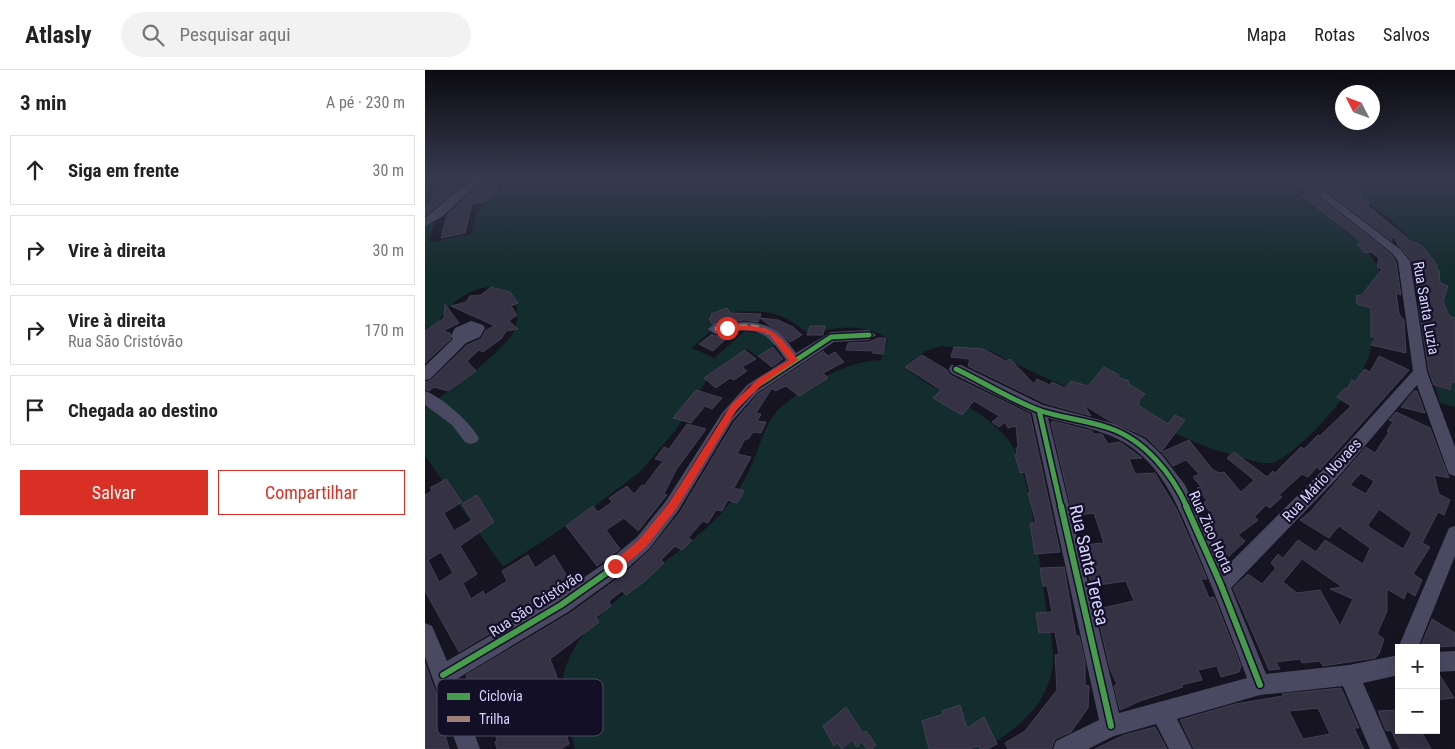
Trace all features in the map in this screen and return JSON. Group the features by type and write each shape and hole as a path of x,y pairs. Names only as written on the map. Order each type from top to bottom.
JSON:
{"street":[{"path":"425,223 442,211"},
{"name":"Rua Santa Luzia","path":"1345,211 1396,251 1404,261 1420,372 1455,469"},
{"path":"715,329 742,327 768,331 777,338 794,360"},
{"name":"Rua São Cristóvão","path":"443,675 561,605 643,544 677,500 734,407 761,381 834,336 869,335"},
{"path":"425,375 462,338"},
{"name":"Rua Zico Horta","path":"956,369 1039,410 1110,428 1139,444 1156,460 1179,490 1221,586 1260,686"},
{"name":"Rua Mário Novaes","path":"1221,586 1333,471 1420,372"},
{"path":"425,397 457,421 471,438"},
{"name":"Rua Santa Teresa","path":"1039,410 1111,726"},
{"path":"1410,644 1455,534"},
{"path":"425,633 444,679"},
{"path":"1440,662 1455,661"},
{"path":"1064,749 1111,726 1260,686 1349,675 1395,666"},
{"path":"1349,675 1381,749"},
{"path":"1161,712 1181,749"},
{"path":"464,736 469,749"}],"green space":[{"path":"478,211 1322,211 1354,237 1379,269 1374,287 1373,339 1363,368 1342,399 1314,431 1286,456 1274,463 1260,463 1209,448 1037,374 990,351 941,346 926,351 904,367 987,419 999,429 1009,441 1021,465 1035,532 1053,657 1053,666 1047,688 1025,719 984,749 575,749 571,736 603,736 603,679 563,679 568,661 581,639 598,618 618,599 686,545 725,509 743,483 767,426 780,408 796,395 831,374 855,364 881,360 888,339 860,328 840,328 810,335 782,316 765,312 732,312 692,348 714,358 744,332 758,333 777,344 757,356 747,349 711,373 675,431 640,472 583,515 503,567 425,456 425,407 459,384 485,362 507,341 516,325 517,308 514,300 502,289 486,287 469,293 455,302 425,337 425,225 435,221 429,242 471,234"},
{"path":"1379,211 1455,211 1455,407 1440,403 1435,386 1452,391 1437,275 1422,251 1393,222"}],"building":[{"path":"425,211 431,211 425,216"},
{"path":"452,211 470,211 465,233 441,238 447,215"},
{"path":"1321,211 1336,211 1391,254 1396,262 1401,295 1396,293 1399,314 1404,320 1406,353 1371,345 1375,338 1371,337 1371,308 1357,304 1356,295 1361,296 1382,269 1377,267 1379,258 1371,252 1365,253 1357,244 1362,244"},
{"path":"1352,211 1374,211 1411,241 1422,246 1438,266 1435,266 1439,270 1440,283 1448,286 1443,301 1449,316 1455,318 1455,383 1451,381 1451,390 1434,385 1429,372 1418,302 1424,303 1415,284 1411,260 1398,245 1394,237 1392,241"},
{"path":"491,287 510,292 518,303 511,306 517,315 509,321 518,329 506,331 502,338 483,352 479,350 467,361 476,371 448,391 434,387 429,391 425,389 425,382 431,380 467,345 481,339 486,330 495,326 451,306 466,302 470,296 481,295"},
{"path":"445,304 459,323 443,331 450,333 451,339 425,363 425,331 444,318"},
{"path":"727,308 730,313 761,314 758,322 744,320 712,324 709,318 712,316 711,314"},
{"path":"760,318 778,320 793,327 802,335 790,342"},
{"path":"810,326 825,326 823,335 807,335"},
{"path":"712,334 715,336 731,334 713,351 699,344"},
{"path":"878,338 886,338 883,354 872,353 873,351 846,350 848,343 869,342"},
{"path":"773,347 783,359 772,367 758,356"},
{"path":"954,347 983,349 1006,361 1010,359 1034,384 1037,379 1050,385 1052,382 1065,388 1071,381 1088,386 1104,367 1119,375 1117,377 1129,381 1129,384 1145,394 1138,401 1140,402 1138,405 1168,424 1175,415 1185,420 1161,452 1146,437 1108,420 1084,405 1091,416 1044,403 968,366 970,359 951,357"},
{"path":"745,350 756,359 742,367 747,371 734,380 730,378 716,388 704,378"},
{"path":"823,351 828,356 835,352 844,362 823,373 828,378 799,396 786,386 775,391 772,388 756,413 761,414 757,421 766,422 761,433 753,432 748,439 745,439 737,454 751,457 734,488 744,491 737,503 728,500 722,511 716,510 708,523 703,521 688,538 692,540 682,550 675,546 661,560 664,563 645,581 626,595 622,591 609,601 611,606 596,617 599,622 550,659 558,679 467,679 466,675 569,614 623,575 650,550 680,512 734,422 758,394"},
{"path":"922,355 947,370 950,375 1030,414 1060,552 1035,554 1030,523 1036,523 1025,472 1020,473 1015,455 1017,455 1016,448 1018,447 1016,426 1008,428 1005,422 999,427 992,422 999,416 974,401 962,415 933,398 941,390 905,367"},
{"path":"1379,356 1409,370 1320,470 1317,467 1308,477 1302,474 1279,495 1282,497 1270,508 1266,505 1254,517 1258,520 1238,535 1245,541 1226,559 1217,550 1204,518 1211,513 1203,503 1207,501 1197,488 1201,487 1193,477 1199,474 1186,460 1173,466 1162,452 1189,440 1212,469 1219,473 1224,472 1241,492 1254,480 1227,458 1234,452 1267,477 1273,471 1275,473 1301,447 1304,449 1318,435 1320,436 1351,406 1337,397 1345,388 1347,389 1352,380 1355,382 1364,369 1370,372"},
{"path":"696,390 722,398 712,409 705,406 691,423 673,418"},
{"path":"1414,391 1417,391 1425,413 1401,407"},
{"path":"1396,412 1430,428 1449,478 1434,475 1439,494 1450,500 1444,515 1438,512 1422,543 1430,547 1413,574 1422,580 1415,596 1407,591 1404,599 1387,589 1387,611 1377,634 1384,639 1379,654 1375,658 1323,666 1320,661 1302,663 1301,659 1283,661 1276,662 1280,669 1269,670 1233,588 1248,574 1262,584 1276,568 1271,563 1278,554 1283,558 1298,540 1316,552 1325,540 1363,564 1370,548 1339,526 1329,538 1300,520 1310,512 1366,447 1375,453 1389,432 1387,431 1393,422 1389,420","holes":["1361,473 1374,481 1366,494 1350,485","1379,509 1412,533 1403,549 1368,525","1302,559 1342,587 1330,589 1353,599 1340,626 1320,590 1297,593 1283,582"]},
{"path":"1053,421 1092,431 1094,434 1102,434 1108,444 1120,442 1142,458 1129,459 1135,474 1155,473 1177,510 1207,579 1201,579 1209,598 1214,597 1241,666 1239,672 1221,677 1217,666 1198,670 1202,680 1181,685 1183,687 1140,701 1120,710 1114,686 1117,684 1110,669 1099,621 1102,620 1098,609 1134,601 1126,581 1092,586 1088,574 1092,573 1082,545 1104,543 1094,513 1079,515 1076,507 1071,507 1051,423"},
{"path":"687,424 706,429 676,470 664,494 667,495 638,531 624,518 606,530 620,549 597,566 566,526 593,506 598,512 612,502 609,498 627,486 634,494 642,485 644,486 663,461 655,459 664,447 669,449"},
{"path":"446,479 462,502 444,513 454,531 472,520 462,504 477,495 494,522 460,546 477,574 463,583 471,599 483,591 485,595 507,581 502,571 528,555 535,568 554,555 572,584 459,652 425,591 425,495 432,491 430,488","holes":["441,552 453,573 439,582 428,560"]},
{"path":"1064,567 1076,636 1079,636 1085,662 1085,685 1089,686 1088,708 1071,732 1055,739 1051,749 1008,749 1005,743 1025,731 1057,690 1055,655 1059,655 1055,632 1039,633 1036,613 1052,612 1047,586 1043,586 1040,568"},
{"path":"1432,619 1455,633 1455,646 1440,647 1440,644 1422,644"},
{"path":"425,663 437,696 437,736 446,736 449,749 425,749"},
{"path":"1440,676 1454,698 1440,700"},
{"path":"1341,688 1359,728 1354,728 1364,749 1194,749 1180,720 1235,704 1283,696 1282,694","holes":["1318,708 1330,734 1303,739 1289,711"]},
{"path":"960,705 967,728 984,717 997,744 988,749 980,749 978,746 969,749 929,749 922,721 943,714 942,711"},
{"path":"846,707 863,733 866,731 876,745 872,749 867,749 862,742 857,747 852,740 842,749 837,743 834,746 823,726"},
{"path":"1395,710 1395,734 1423,734 1431,749 1400,749 1391,730 1386,731 1378,711"},
{"path":"1155,727 1167,749 1095,749 1124,735"},
{"path":"496,736 568,736 569,744 561,749 497,749 495,742 497,740"}],"marked path":[{"path":"715,329 744,326 760,327 772,333 794,360"}],"cycle path":[{"path":"443,675 561,605 615,567 643,543 672,506 727,417 752,389 831,337 869,335"},
{"path":"956,369 1039,410 1110,428 1139,444 1156,460 1179,490 1221,585 1260,685"},
{"path":"1039,410 1111,726"}],"route":[{"path":"615,566 643,544 672,506 734,407 761,381 794,360 771,332 742,327 727,328"}]}
